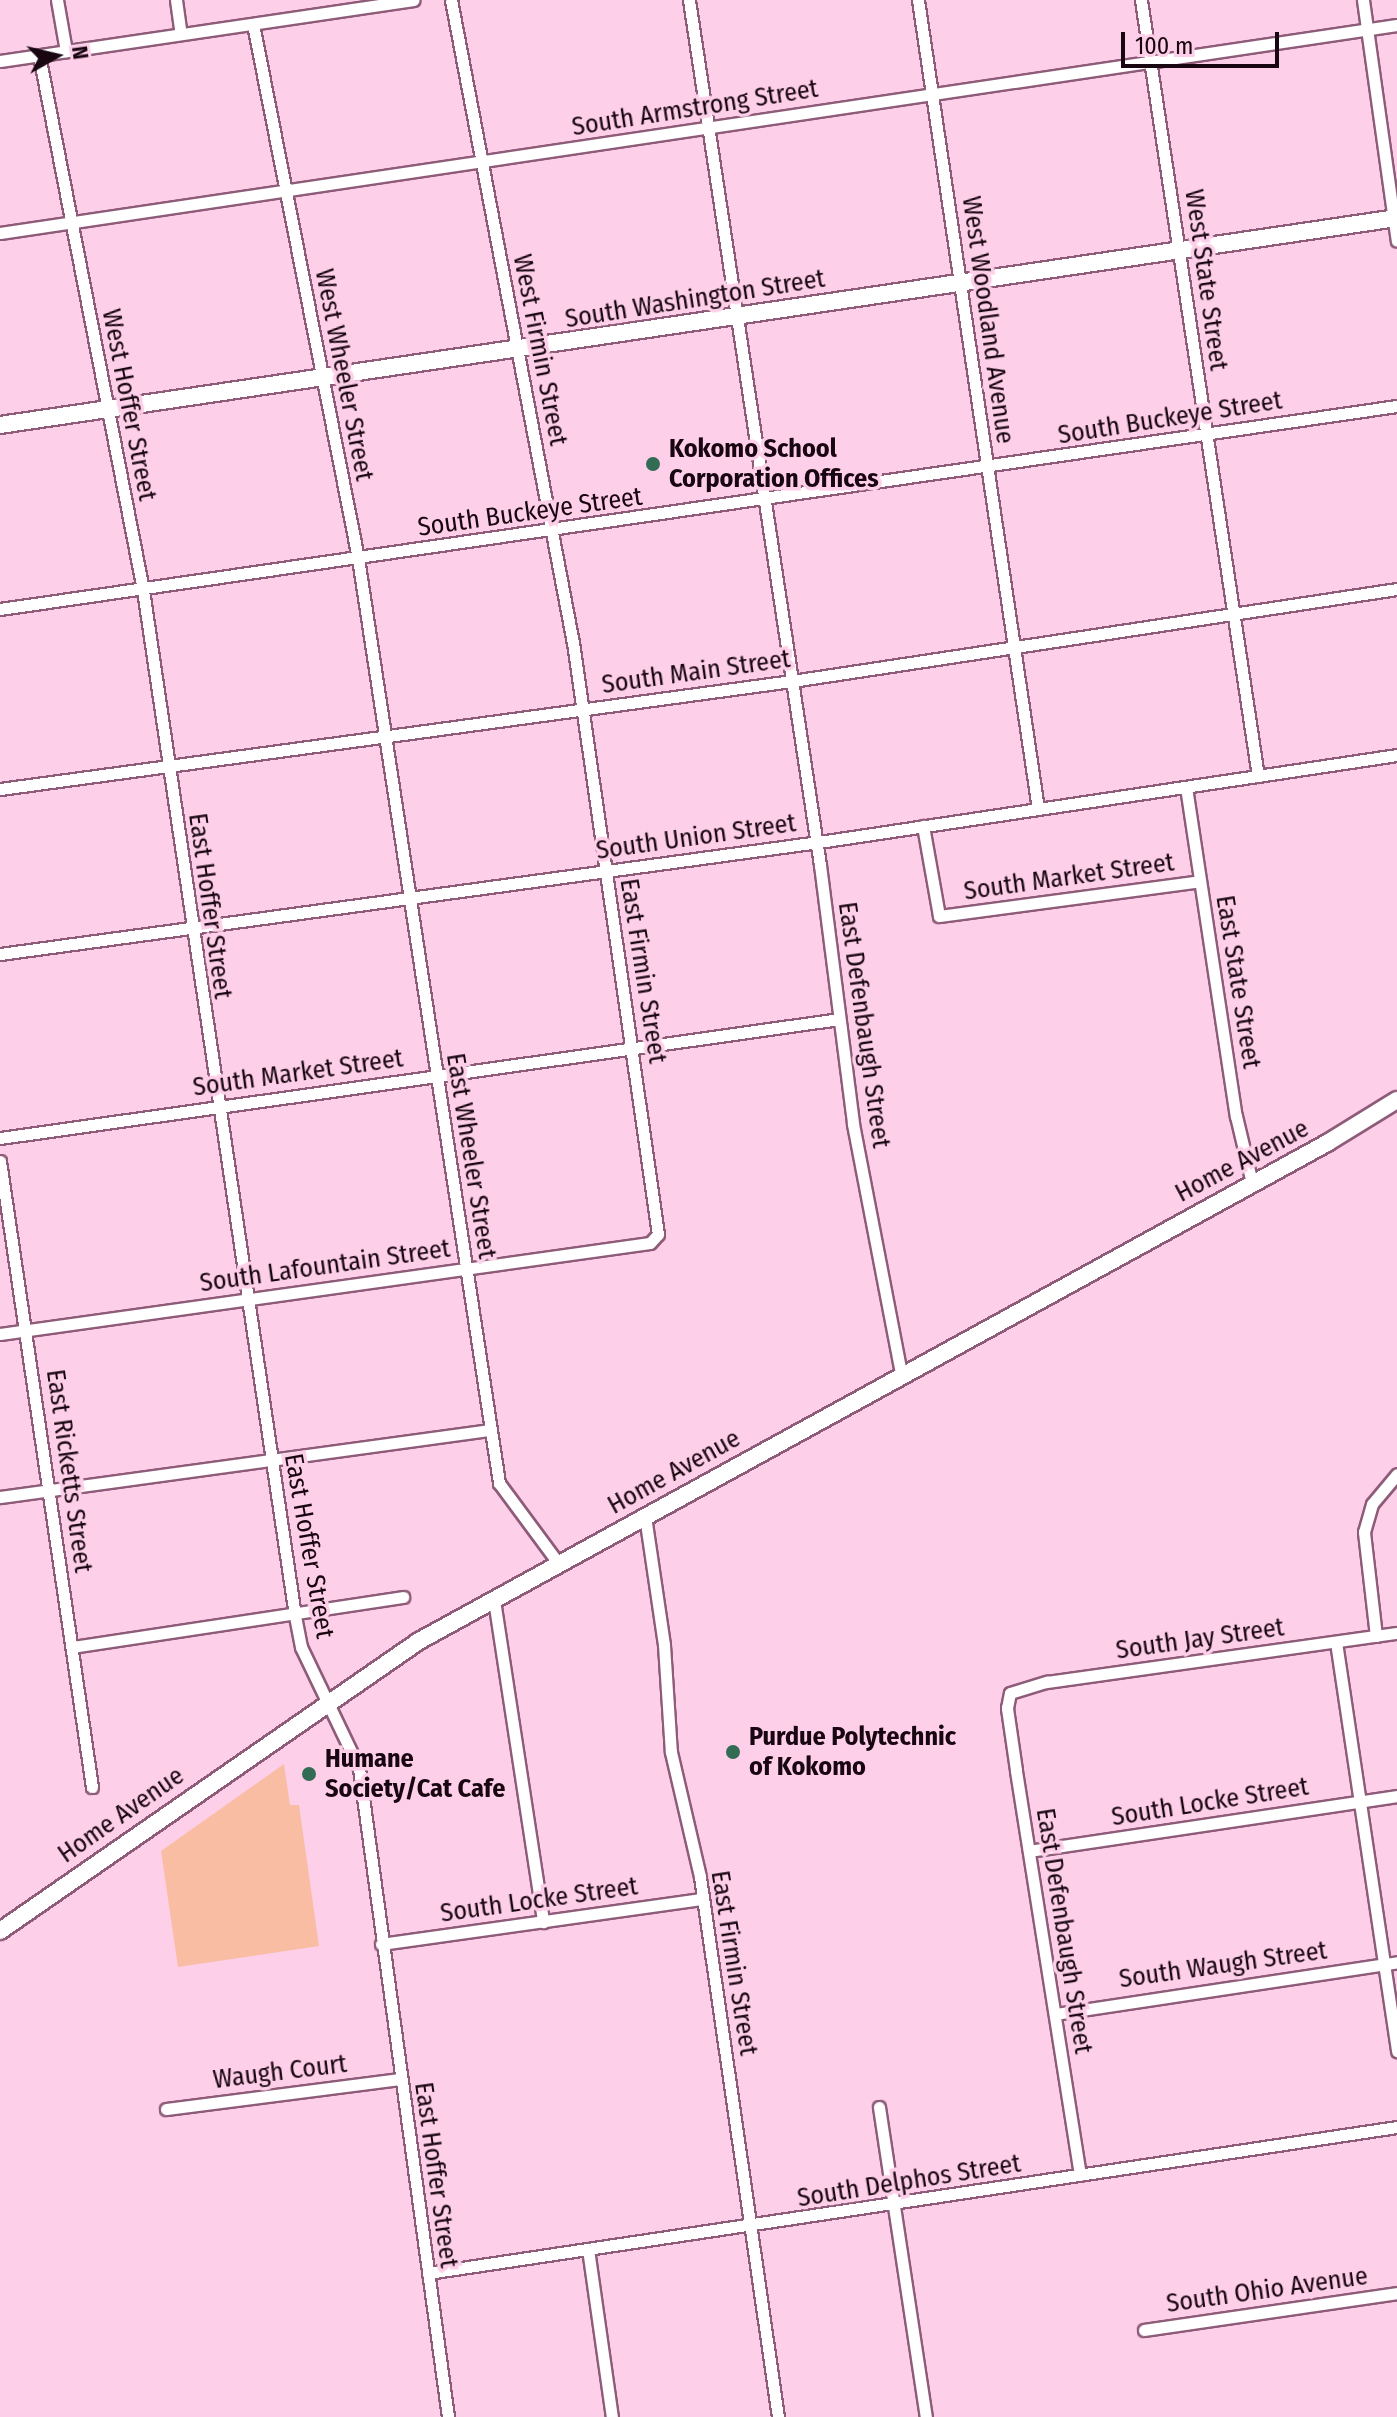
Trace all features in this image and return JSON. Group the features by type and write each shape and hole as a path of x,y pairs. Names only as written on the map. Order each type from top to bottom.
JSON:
{"main road":[{"name":"South Washington Street","path":"0,425 1395,218"},
{"name":"Home Avenue","path":"0,1931 326,1702 494,1600 901,1373 1327,1143 1397,1100"},
{"path":"1327,1143 1397,1112"}],"street":[{"path":"57,0 66,51"},
{"path":"176,0 181,34"},
{"path":"0,61 253,24 342,5 414,0"},
{"name":"West Firmin Street","path":"451,0 553,531 583,709"},
{"name":"East Defenbaugh Street","path":"689,0 817,843 839,1019 883,1292 901,1373"},
{"name":"West Woodland Avenue","path":"918,0 1038,809"},
{"name":"West State Street","path":"1141,0 1232,614"},
{"path":"1363,0 1397,241"},
{"name":"West Wheeler Street","path":"253,24 358,558 387,736"},
{"name":"South Armstrong Street","path":"0,233 1397,25"},
{"name":"West Hoffer Street","path":"39,55 143,590 167,766"},
{"name":"South Buckeye Street","path":"0,609 765,501 1397,406"},
{"name":"South Main Street","path":"0,789 792,681 1397,589"},
{"path":"1232,614 1258,776"},
{"name":"East Firmin Street","path":"583,709 659,1223 655,1239"},
{"name":"East Wheeler Street","path":"387,736 499,1483 559,1564"},
{"name":"South Union Street","path":"0,954 817,843 1397,755"},
{"name":"East Hoffer Street","path":"167,766 295,1616 301,1647 326,1702 357,1757 448,2417"},
{"name":"East State Street","path":"1186,787 1252,1183"},
{"name":"South Market Street","path":"923,826 939,916 1200,881"},
{"name":"South Market Street","path":"0,1138 437,1079 839,1019"},
{"name":"East Ricketts Street","path":"0,1161 92,1787"},
{"name":"South Lafountain Street","path":"0,1334 655,1239"},
{"path":"0,1497 490,1430"},
{"path":"1376,1636 1364,1532 1372,1504 1397,1474"},
{"name":"East Firmin Street","path":"645,1516 664,1645 671,1752 703,1899 778,2417"},
{"path":"72,1647 295,1616 403,1597"},
{"path":"494,1600 543,1922"},
{"name":"South Jay Street","path":"1010,1693 1047,1682 1397,1633"},
{"path":"1336,1642 1397,2051"},
{"name":"East Defenbaugh Street","path":"1010,1693 1007,1708 1080,2175"},
{"name":"South Locke Street","path":"1029,1851 1397,1796"},
{"name":"South Locke Street","path":"381,1944 703,1899"},
{"name":"South Waugh Street","path":"1055,2014 1397,1962"},
{"name":"Waugh Court","path":"166,2109 400,2079"},
{"path":"879,2107 926,2417"},
{"name":"South Delphos Street","path":"428,2273 895,2207 1080,2175 1397,2127"},
{"path":"588,2249 612,2417"},
{"name":"South Ohio Avenue","path":"1144,2330 1397,2293"}],"shaded area":[{"path":"284,1764 290,1805 299,1805 319,1946 178,1967 161,1851"}],"place":[{"name":"Kokomo School Corporation Offices","path":"653,464"},
{"name":"Purdue Polytechnic of Kokomo","path":"733,1752"},
{"name":"Humane Society/Cat Cafe","path":"309,1774"}]}
